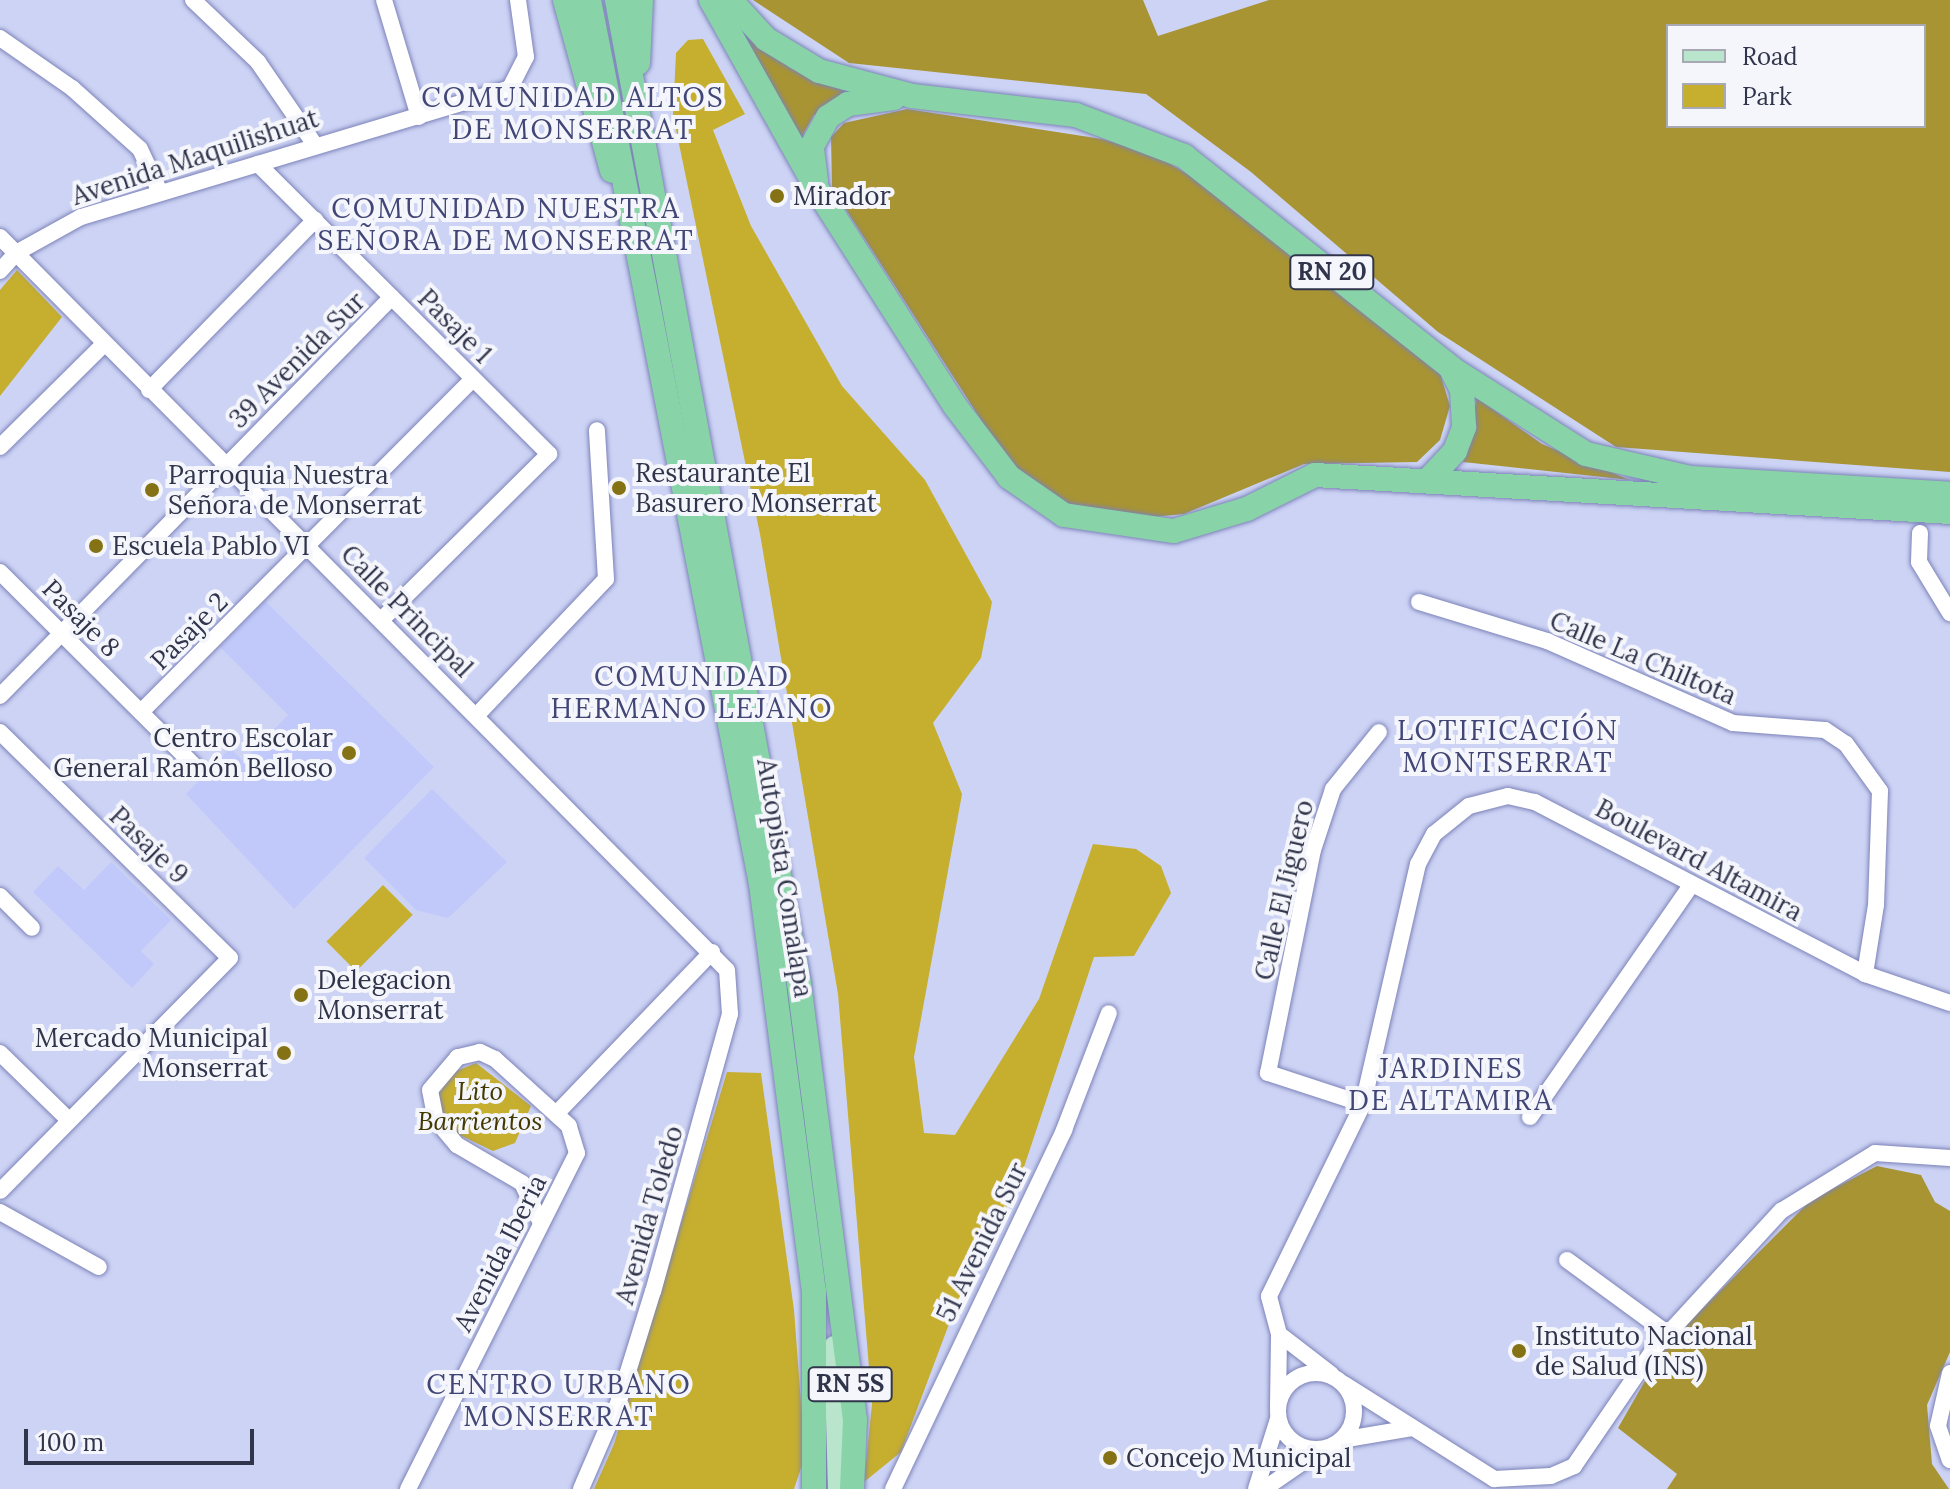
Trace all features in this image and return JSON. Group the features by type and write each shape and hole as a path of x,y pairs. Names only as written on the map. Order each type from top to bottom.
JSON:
{"highway":[{"path":"565,0 634,232"},
{"name":"Autopista Comalapa","path":"589,0 761,884 814,1291 814,1489"},
{"name":"Autopista Comalapa","path":"617,0 636,85 799,983 838,1278"},
{"path":"636,85 641,0"},
{"path":"711,0 818,191 987,452 1047,508 1111,527 1174,531 1247,509 1315,475 1430,478 1950,512"},
{"name":"RN 20","path":"730,0 746,22 806,66 912,96 1076,115 1165,146 1451,368 1550,436 1622,465 1691,478 1950,494"},
{"path":"818,191 812,146 828,117 860,101 912,96"},
{"path":"1430,478 1455,451 1464,427 1462,390 1451,368"},
{"name":"RN 5S","path":"838,1278 855,1420 852,1489"}],"main road":[{"path":"838,1278 838,1489"}],"street":[{"path":"193,0 258,62 313,142"},
{"path":"384,0 419,117"},
{"name":"Avenida Maquilishuat","path":"0,271 16,253 81,217 159,190 258,164 313,142 419,117 518,81 526,57 518,0"},
{"path":"0,38 72,88 140,149 159,190"},
{"name":"Pasaje 1","path":"258,164 549,454 381,620"},
{"path":"149,390 315,220"},
{"name":"Calle Principal","path":"0,237 712,952"},
{"name":"39 Avenida Sur","path":"0,696 392,297"},
{"path":"0,447 104,344"},
{"name":"Pasaje 2","path":"141,712 473,379"},
{"path":"477,715 606,579 597,430"},
{"path":"1920,533 1919,562 1950,613"},
{"name":"Pasaje 8","path":"0,572 195,766"},
{"name":"Calle La Chiltota","path":"1419,602 1547,641 1733,723 1825,730 1846,744 1880,791 1876,905 1865,974"},
{"name":"Pasaje 9","path":"0,732 230,958 69,1120"},
{"name":"Calle El Jiguero","path":"1363,1104 1268,1073 1313,850 1333,789 1379,732"},
{"name":"Boulevard Altamira","path":"1256,1489 1278,1412 1279,1334 1269,1296 1278,1271 1321,1202 1363,1104 1412,881 1434,834 1456,815 1478,801 1523,798 1865,974 1950,1003"},
{"path":"1530,1117 1691,885"},
{"path":"0,896 32,928"},
{"path":"556,1114 712,952"},
{"name":"Avenida Toledo","path":"581,1489 631,1367 730,1014 732,983 712,952"},
{"name":"51 Avenida Sur","path":"893,1489 1064,1130 1109,1013"},
{"path":"0,1053 69,1120 0,1191"},
{"name":"Avenida Iberia","path":"408,1489 577,1153 572,1130 483,1053 450,1061 430,1090 443,1131 522,1183 541,1223"},
{"path":"1279,1334 1340,1381 1494,1479 1551,1476 1574,1466 1668,1334 1781,1211 1875,1153 1950,1158"},
{"path":"0,1212 99,1267"},
{"path":"1567,1260 1668,1334"},
{"path":"1950,1373 1938,1426 1950,1460"},
{"path":"1322,1449 1293,1441 1278,1412 1298,1377 1340,1381"},
{"path":"1340,1381 1355,1413 1341,1440"},
{"path":"1264,1489 1322,1449 1341,1440 1412,1428"}],"shaded area":[{"path":"753,0 1143,0 1158,36 1269,0 1950,0 1950,472 1616,447 1438,332 1251,172 1146,94 849,63"},
{"path":"738,24 790,68 847,92 814,115 800,140"},
{"path":"907,109 1102,139 1154,154 1192,177 1440,373 1450,406 1440,440 1417,462 1304,464 1184,514 1142,518 1068,504 1008,462 832,188 831,137 844,123"},
{"path":"1477,398 1542,444 1630,480 1463,462"},
{"name":"Centro Escolar General Ramón Belloso","path":"265,601 434,767 294,909 186,794 230,748 243,761 288,715 220,647"},
{"path":"432,789 507,862 448,918 416,910 364,858"},
{"path":"111,862 171,920 141,951 154,964 132,988 33,892 58,866 84,890"},
{"path":"1877,1166 1921,1175 1935,1202 1950,1211 1950,1352 1927,1405 1932,1464 1949,1489 1667,1489 1677,1474 1618,1428 1665,1346 1811,1200"}],"green space":[{"path":"703,39 745,114 713,130 751,226 842,386 925,480 992,602 981,658 933,723 962,794 914,1057 924,1133 955,1135 1039,999 1093,844 1136,849 1161,866 1171,893 1134,956 1094,957 1019,1182 952,1316 901,1452 864,1482 872,1404 838,994 760,534 673,115 676,53 688,40"},
{"path":"17,270 62,317 0,396 0,290"},
{"path":"383,885 413,915 356,971 326,942"},
{"name":"Lito Barrientos","path":"476,1063 531,1106 515,1143 493,1151 447,1129 436,1098 454,1072"},
{"path":"727,1072 761,1073 794,1310 805,1456 794,1489 594,1489 614,1444"}],"place":[{"name":"Mirador","path":"777,196"},
{"name":"Restaurante El Basurero Monserrat","path":"619,488"},
{"name":"Parroquia Nuestra Señora de Monserrat","path":"152,490"},
{"name":"Escuela Pablo VI","path":"96,546"},
{"name":"Centro Escolar General Ramón Belloso","path":"349,753"},
{"name":"Delegacion Monserrat","path":"301,995"},
{"name":"Mercado Municipal Monserrat","path":"284,1053"},
{"name":"Instituto Nacional de Salud (INS)","path":"1519,1351"},
{"name":"Concejo Municipal","path":"1110,1458"}],"district":[{"name":"COMUNIDAD ALTOS DE MONSERRAT","path":"573,113"},
{"name":"COMUNIDAD NUESTRA SEÑORA DE MONSERRAT","path":"506,224"},
{"name":"COMUNIDAD HERMANO LEJANO","path":"692,692"},
{"name":"LOTIFICACIÓN MONTSERRAT","path":"1508,746"},
{"name":"JARDINES DE ALTAMIRA","path":"1451,1084"},
{"name":"CENTRO URBANO MONSERRAT","path":"559,1400"}]}
